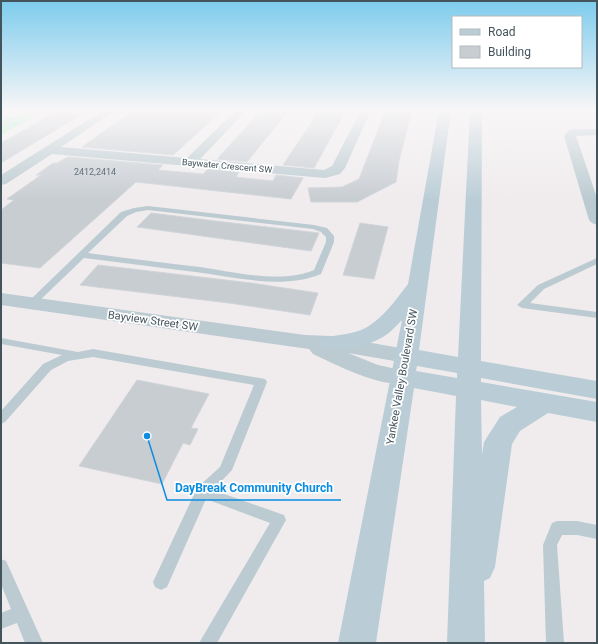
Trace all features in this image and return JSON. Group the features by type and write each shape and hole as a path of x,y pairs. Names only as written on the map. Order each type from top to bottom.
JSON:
{"main road":[{"name":"Yankee Valley Boulevard SW","path":"357,643 404,367 440,140"},
{"path":"466,642 475,140"},
{"path":"332,343 361,338 376,332 402,305 417,286"},
{"name":"Bayview Street SW","path":"404,367 470,378"},
{"path":"470,378 597,390"},
{"path":"470,378 545,402 597,412"},
{"path":"466,642 498,442 510,424 545,402"}],"street":[{"path":"1,181 65,140"},
{"path":"189,163 212,140"},
{"name":"Baywater Crescent SW","path":"50,150 330,174 338,168 351,140"},
{"path":"572,140 591,182 597,220"},
{"name":"Bayview Street SW","path":"1,299 305,342 332,343 404,367"},
{"name":"Bayview Street SW","path":"305,342 374,372 404,367"}],"lane":[{"path":"32,303 124,214 134,210 148,208 314,227 324,230 330,236 330,242 318,272 306,277 285,279 247,276 82,255"},
{"path":"597,261 541,287 522,305 597,315"},
{"path":"1,341 78,354"},
{"path":"1,419 47,367 65,358 78,354 93,353 262,382 224,470 202,492 161,582"},
{"path":"202,492 279,520 208,643"},
{"path":"555,643 550,545 557,528 577,528 597,532"},
{"path":"1,566 34,643"},
{"path":"1,621 21,613"}],"building":[{"path":"6,140 39,140 1,163 1,143"},
{"path":"92,140 190,140 173,155 82,147"},
{"path":"234,140 265,140 247,162 217,159"},
{"path":"300,140 329,140 314,168 283,165"},
{"path":"374,140 404,140 396,182 357,202 311,202 308,188 342,187 359,179"},
{"path":"68,157 163,165 158,170 203,174 208,169 239,172 236,177 273,181 276,175 303,178 291,199 136,182 40,268 1,263 1,210 14,200 7,199 41,175 36,175 53,163 57,163"},
{"path":"151,213 319,233 311,251 137,227"},
{"path":"360,223 388,227 374,279 343,275"},
{"path":"98,265 251,283 318,293 310,315 229,303 80,285"},
{"path":"137,380 209,394 191,428 198,429 190,445 183,443 162,484 79,466"}],"place":[{"name":"DayBreak Community Church","path":"147,436"}]}
